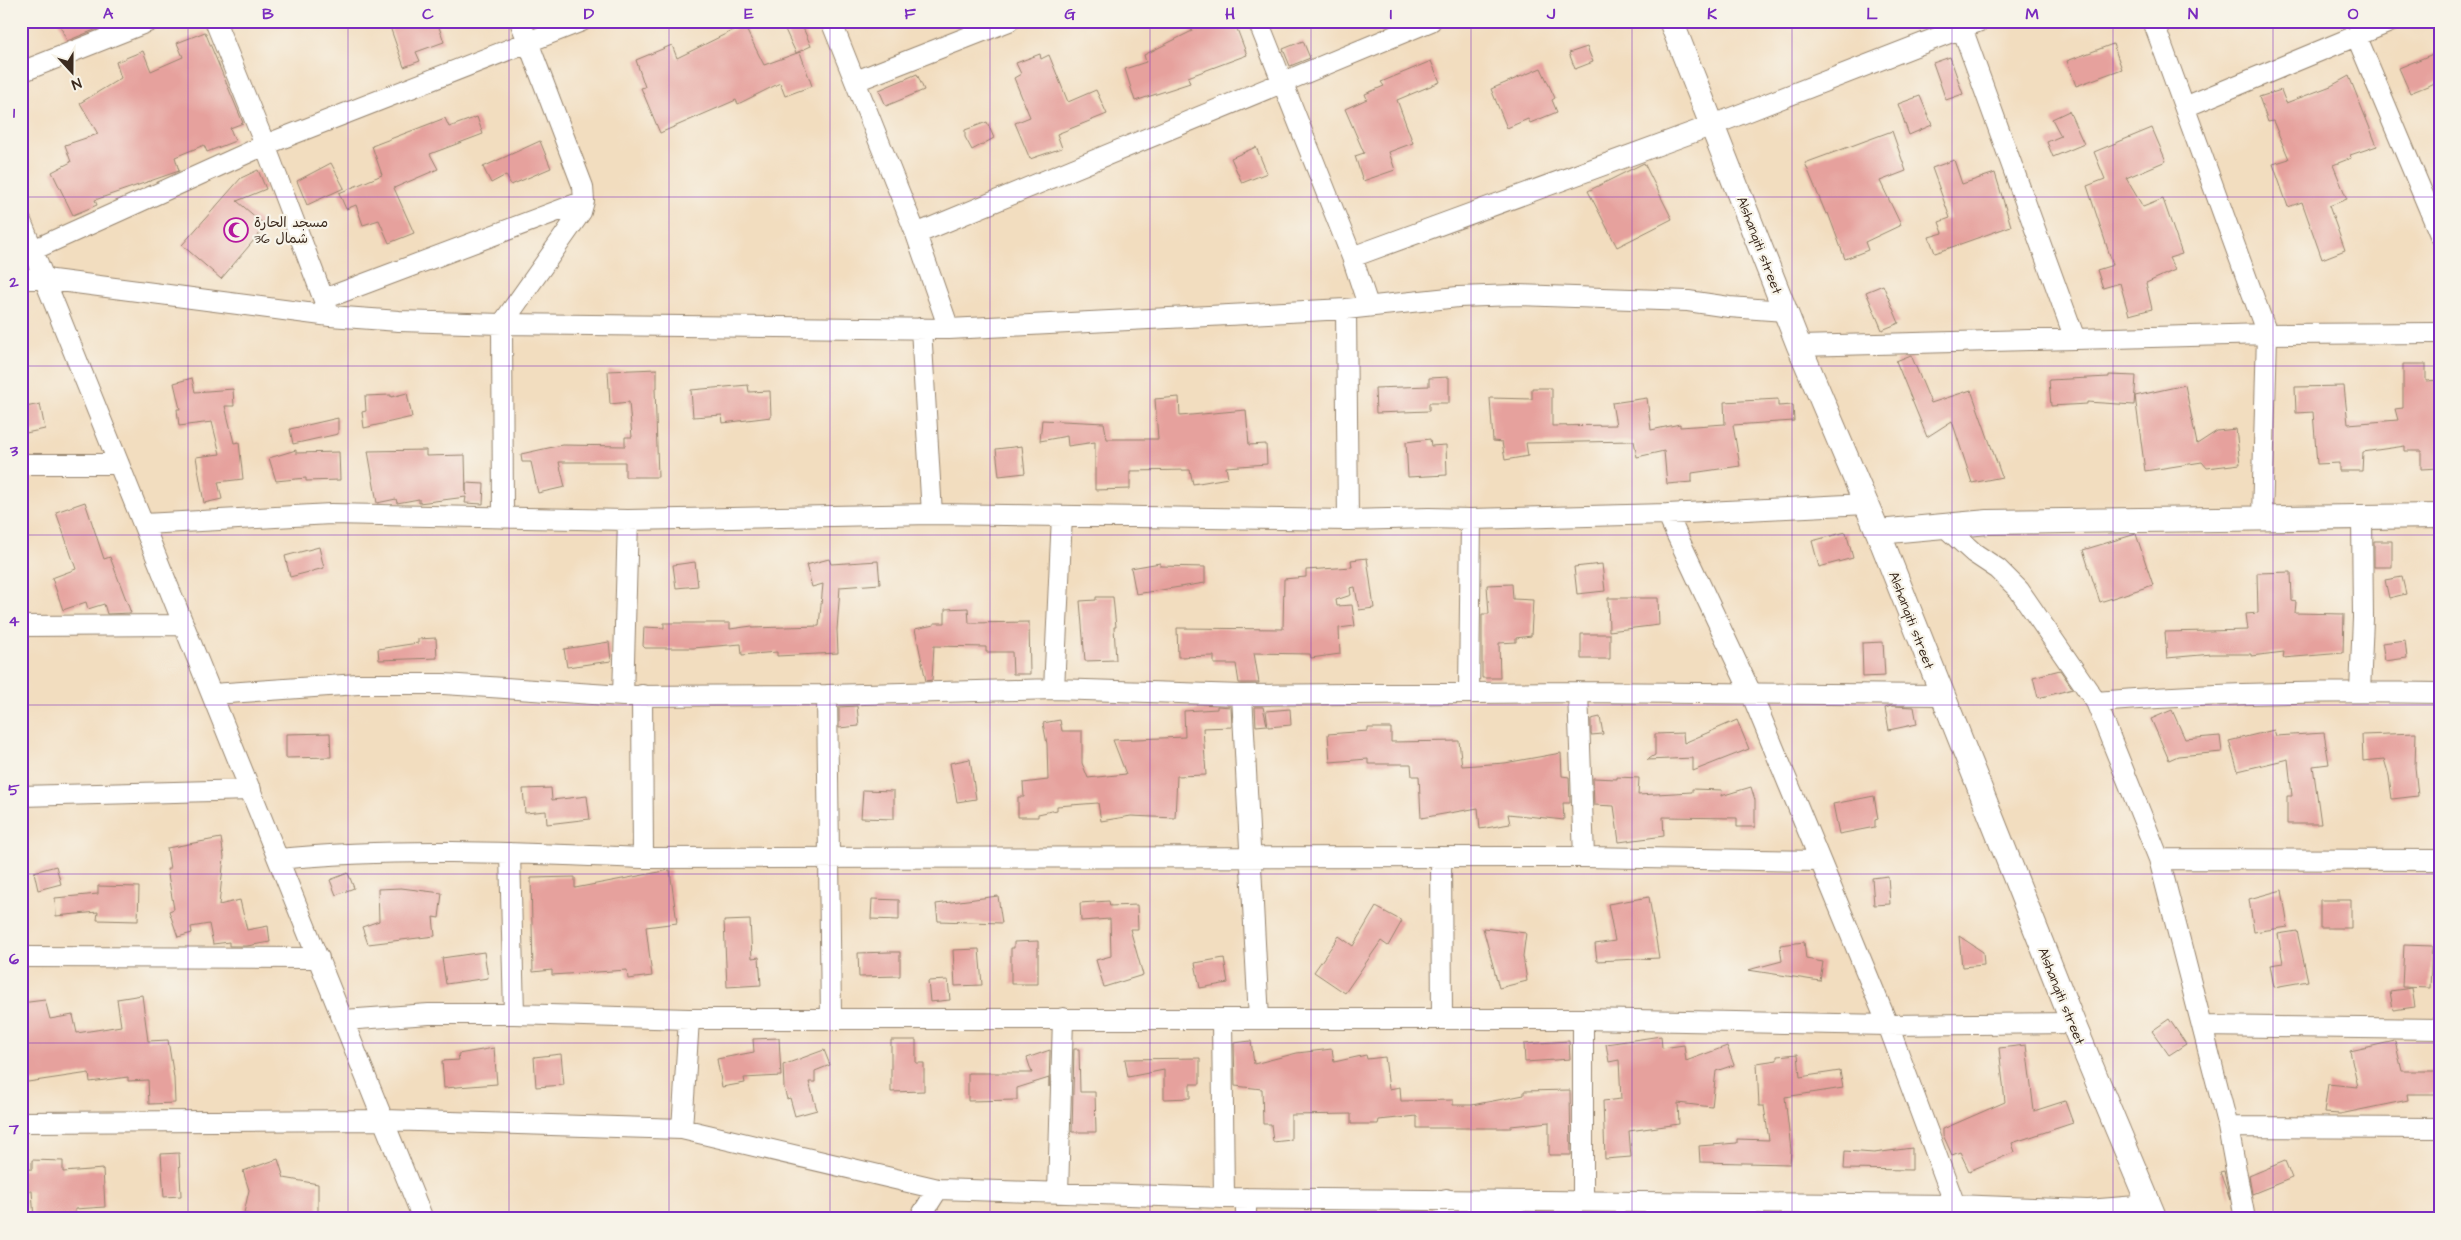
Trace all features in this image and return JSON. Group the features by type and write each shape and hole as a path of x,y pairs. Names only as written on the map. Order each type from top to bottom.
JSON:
{"street":[{"path":"21,72 150,21"},
{"path":"214,21 327,307"},
{"path":"503,518 502,324 581,212 584,201 583,187 520,21"},
{"path":"33,250 265,146 582,21"},
{"path":"830,21 856,81 916,234 949,329"},
{"path":"856,81 1009,21"},
{"path":"1258,21 1281,83 1352,257 1368,306"},
{"path":"916,234 1431,21"},
{"name":"Alshanqiti street","path":"1671,21 1799,346 1878,532 1941,695 2073,1023 2152,1212"},
{"path":"2153,21 2267,334 2262,519"},
{"path":"2185,107 2392,21"},
{"path":"1352,257 1713,125 1971,25 2075,339"},
{"path":"2356,35 2440,235"},
{"path":"327,307 584,201"},
{"path":"21,221 385,1120 423,1219"},
{"path":"21,279 45,279 327,307 400,322 502,324 949,329 1346,310 1368,306 1515,294 1688,301 1729,308 1785,310"},
{"path":"1346,310 1348,520"},
{"path":"921,328 932,514"},
{"path":"1799,346 2267,334 2440,333"},
{"path":"21,464 119,464"},
{"path":"144,524 331,514 628,520 932,514 1348,520 1471,519 1667,514 1866,504"},
{"path":"1667,514 1751,694 1888,1025 1944,1210"},
{"path":"1054,689 1062,516"},
{"path":"1878,532 1988,522 2440,516"},
{"path":"2360,692 2364,618 2362,517"},
{"path":"1469,693 1471,519"},
{"path":"628,520 633,696 643,858"},
{"path":"1943,525 1974,553 1998,569 2019,590 2096,702 2159,859 2228,1127 2245,1219"},
{"path":"21,626 184,625"},
{"path":"212,694 358,684 444,684 633,696 827,695 1054,689 1242,694 1578,692 1941,695"},
{"path":"1578,692 1584,857"},
{"path":"2096,702 2360,692 2440,693"},
{"path":"1242,694 1259,1019"},
{"path":"827,695 831,1018"},
{"path":"21,796 251,790"},
{"path":"279,859 334,854 510,853 643,858 1584,857 1820,861"},
{"path":"510,853 514,1014"},
{"path":"1441,857 1442,1019"},
{"path":"2159,859 2440,860"},
{"path":"21,957 319,958"},
{"path":"344,1020 429,1014 514,1014 689,1019 1583,1019 1888,1025 2073,1023"},
{"path":"1058,1193 1063,1018"},
{"path":"682,1129 689,1019"},
{"path":"1222,1019 1224,1198"},
{"path":"1583,1019 1583,1201"},
{"path":"2203,1026 2440,1029"},
{"path":"21,1122 385,1120 682,1129 938,1189 1224,1198 1583,1201 1944,1210 2152,1212"},
{"path":"2228,1127 2440,1128"},
{"path":"919,1219 938,1189"},
{"path":"1246,1198 1246,1219"},
{"path":"1446,1199 1446,1219"}],"building":[{"path":"58,21 117,21 67,41"},
{"path":"388,21 437,21 444,42 416,52 420,61 404,67"},
{"path":"781,21 800,21 811,46 796,53"},
{"path":"1188,21 1234,21 1247,55 1188,77 1190,83 1135,101 1125,69 1146,62 1144,55 1192,31"},
{"path":"744,25 764,65 800,52 812,86 785,96 780,83 738,104 736,100 660,133 641,88 645,87 636,60 672,45 677,58"},
{"path":"205,32 243,123 230,128 235,141 207,152 204,145 175,157 179,171 95,200 97,205 73,215 52,172 71,162 65,145 98,134 80,103 121,78 116,62 143,51 151,71 183,57 177,43"},
{"path":"1303,41 1310,58 1290,66 1283,49"},
{"path":"2113,44 2122,69 2076,86 2067,61"},
{"path":"1587,47 1593,62 1575,69 1569,53"},
{"path":"2440,51 2440,81 2410,93 2399,68"},
{"path":"1040,54 1041,59 1049,55 1068,102 1096,90 1107,114 1057,134 1062,148 1030,159 1015,123 1030,117 1014,78 1021,74 1016,63"},
{"path":"1950,57 1963,94 1946,100 1933,63"},
{"path":"1431,61 1440,82 1397,100 1413,143 1389,152 1395,170 1363,181 1355,156 1364,153 1345,109 1367,99 1365,94 1384,86 1381,82"},
{"path":"1541,68 1555,98 1552,100 1557,112 1530,123 1528,119 1507,128 1491,89"},
{"path":"917,74 924,90 886,106 879,90"},
{"path":"2349,76 2377,146 2350,155 2351,158 2333,165 2347,199 2329,206 2345,250 2322,259 2302,202 2288,207 2273,164 2289,159 2273,121 2268,122 2259,97 2281,90 2286,103 2331,86"},
{"path":"1920,96 1932,125 1909,135 1898,104"},
{"path":"2069,111 2084,144 2053,157 2047,142 2061,136 2052,119"},
{"path":"477,117 483,134 430,154 438,169 394,188 414,233 389,243 379,220 363,225 356,205 346,209 339,193 382,175 372,146 445,118 449,127"},
{"path":"987,122 994,138 972,150 965,137 965,130"},
{"path":"2152,128 2166,161 2126,178 2143,207 2163,199 2182,254 2169,258 2175,270 2146,283 2152,309 2129,315 2120,283 2103,288 2097,270 2113,265 2087,186 2105,179 2094,152"},
{"path":"1892,131 1906,171 1880,181 1901,225 1865,242 1868,250 1845,259 1828,213 1826,214 1805,163"},
{"path":"540,141 551,168 511,185 506,175 491,183 483,167"},
{"path":"1256,147 1267,173 1242,183 1231,158"},
{"path":"1954,160 1962,184 1995,173 2011,226 1935,253 1929,237 1943,233 1939,222 1950,218 1932,168"},
{"path":"331,163 344,188 307,205 297,181"},
{"path":"1644,163 1672,219 1617,247 1588,191"},
{"path":"258,170 266,189 237,201 266,226 221,279 182,245 241,178"},
{"path":"1883,285 1899,323 1882,330 1866,292"},
{"path":"1911,355 1931,403 1971,390 2002,477 1972,483 1952,421 1927,437 1896,361"},
{"path":"2403,364 2426,364 2426,381 2440,380 2440,468 2421,469 2421,451 2405,451 2405,446 2363,452 2362,471 2339,471 2339,463 2317,464 2313,412 2296,413 2295,387 2344,386 2348,424 2398,420 2395,409 2403,408"},
{"path":"657,369 657,388 655,388 658,477 625,477 625,462 559,462 565,487 538,493 531,462 522,462 521,454 562,445 625,446 625,437 632,437 629,402 610,404 608,371"},
{"path":"2109,375 2136,376 2134,405 2087,402 2087,404 2051,406 2049,380 2109,377"},
{"path":"1449,377 1449,403 1429,403 1429,411 1376,413 1375,388 1429,386 1429,378"},
{"path":"192,378 195,392 233,389 234,406 225,406 234,443 239,442 243,479 218,482 222,499 204,503 196,457 220,454 212,422 179,426 177,409 180,409 174,383"},
{"path":"748,385 749,392 770,391 771,417 723,423 722,415 693,417 691,390"},
{"path":"2185,385 2197,444 2217,431 2236,429 2240,464 2207,468 2202,462 2145,471 2135,396"},
{"path":"1532,388 1552,388 1552,426 1616,425 1612,403 1647,398 1651,430 1680,424 1680,427 1725,424 1724,402 1778,399 1778,406 1793,405 1794,421 1733,425 1740,466 1692,473 1692,482 1667,484 1664,451 1637,457 1634,441 1526,443 1528,456 1505,460 1502,442 1493,441 1490,398 1532,399"},
{"path":"407,393 412,417 364,428 362,412 366,411 365,396 391,395 391,397"},
{"path":"1179,397 1180,416 1246,410 1249,445 1266,444 1267,464 1226,467 1228,478 1193,484 1190,470 1130,471 1130,489 1095,490 1095,442 1068,446 1067,436 1040,441 1042,420 1104,423 1107,439 1158,439 1155,399"},
{"path":"40,404 45,429 26,433 21,408"},
{"path":"338,418 338,434 293,444 290,429"},
{"path":"1430,439 1431,446 1446,445 1447,475 1408,477 1406,442"},
{"path":"1022,446 1025,473 999,476 996,449"},
{"path":"296,450 296,453 339,452 340,480 306,481 306,478 276,481 269,458"},
{"path":"426,450 426,456 465,455 466,495 466,483 484,484 483,504 465,503 466,497 419,503 419,499 397,503 396,499 377,503 368,451"},
{"path":"85,502 104,559 110,557 131,613 107,614 104,604 88,609 86,602 63,610 52,578 76,569 56,512"},
{"path":"1846,532 1853,558 1819,567 1812,541"},
{"path":"2136,534 2153,585 2100,602 2083,550"},
{"path":"2374,541 2392,541 2392,567 2374,567"},
{"path":"319,547 324,568 290,577 285,556"},
{"path":"1367,558 1374,608 1359,610 1355,587 1350,588 1351,595 1336,600 1337,606 1352,605 1355,626 1339,628 1340,654 1311,658 1310,654 1254,653 1259,683 1239,683 1236,664 1214,664 1214,656 1178,657 1177,628 1283,629 1284,579 1306,577 1306,570 1352,567 1351,560"},
{"path":"829,559 831,564 878,561 880,584 840,587 837,630 838,653 777,656 777,652 742,655 741,644 693,648 645,648 643,646 644,627 664,628 664,623 730,623 730,629 752,626 752,628 819,626 823,584 812,587 806,565"},
{"path":"695,562 698,586 676,588 673,565"},
{"path":"1160,563 1160,566 1205,567 1205,583 1136,594 1131,568"},
{"path":"1602,564 1605,591 1577,594 1574,567"},
{"path":"2291,572 2292,601 2296,602 2295,613 2344,614 2343,653 2283,658 2284,652 2251,656 2251,654 2212,654 2167,658 2165,632 2248,630 2246,614 2258,613 2257,573"},
{"path":"2402,577 2406,594 2389,598 2385,580"},
{"path":"1512,584 1513,599 1533,600 1531,636 1516,638 1516,642 1499,643 1500,678 1482,678 1482,614 1489,614 1487,585"},
{"path":"1096,597 1113,597 1116,627 1114,627 1116,660 1085,661 1080,601 1096,600"},
{"path":"1608,598 1658,598 1659,625 1609,631"},
{"path":"968,608 969,623 1029,622 1030,674 1013,674 1012,652 986,652 986,647 934,646 932,680 926,681 915,629 934,625 934,623 945,623 945,609"},
{"path":"1581,634 1610,634 1610,659 1581,659"},
{"path":"436,638 437,658 379,660 378,649 418,643 418,639"},
{"path":"2405,640 2407,658 2385,661 2382,643"},
{"path":"609,642 611,661 567,667 564,649"},
{"path":"1883,642 1885,676 1863,677 1862,643"},
{"path":"2060,670 2073,689 2038,698 2033,677"},
{"path":"857,706 859,726 839,728 839,707"},
{"path":"1217,706 1231,707 1232,727 1203,728 1206,775 1177,776 1175,818 1131,816 1101,821 1098,803 1057,806 1057,810 1038,814 1038,817 1018,817 1018,797 1024,797 1023,783 1048,780 1047,744 1043,723 1060,720 1062,731 1082,731 1082,763 1088,778 1126,774 1113,740 1185,737 1184,711 1217,709"},
{"path":"1891,706 1914,707 1917,724 1889,730 1885,708"},
{"path":"1255,707 1263,707 1267,725 1256,726"},
{"path":"1290,709 1291,725 1268,727 1266,711"},
{"path":"2172,710 2185,739 2220,736 2222,752 2178,756 2169,760 2151,719"},
{"path":"1600,717 1603,734 1591,735 1591,719"},
{"path":"1737,720 1749,749 1693,771 1693,758 1647,760 1655,755 1655,734 1683,733 1684,743"},
{"path":"1368,728 1391,728 1391,742 1459,741 1462,766 1505,763 1561,753 1562,776 1569,777 1570,803 1563,803 1564,820 1508,814 1510,824 1480,829 1478,808 1421,818 1419,776 1412,776 1411,764 1368,764 1368,759 1330,762 1328,734 1368,731"},
{"path":"2274,730 2276,736 2324,733 2329,764 2313,766 2321,824 2287,824 2287,796 2292,796 2288,759 2238,771 2229,741"},
{"path":"330,733 331,757 286,758 286,734"},
{"path":"2416,733 2415,767 2418,796 2392,799 2389,776 2384,759 2363,761 2362,735"},
{"path":"970,759 976,799 957,802 950,763"},
{"path":"1617,777 1639,778 1638,795 1692,792 1692,789 1722,790 1721,796 1751,787 1755,800 1755,827 1737,827 1737,818 1663,817 1664,836 1619,842 1614,806 1594,805 1593,778 1617,779"},
{"path":"551,788 552,800 587,796 590,819 547,824 546,811 525,813 523,789"},
{"path":"863,790 894,791 894,819 861,818"},
{"path":"1874,796 1878,819 1875,820 1875,827 1839,834 1833,804"},
{"path":"221,838 224,857 219,905 240,900 247,930 268,926 270,942 247,946 229,946 229,942 213,944 209,924 191,927 192,933 178,937 169,911 174,909 167,869 170,869 167,848"},
{"path":"56,866 61,884 38,890 34,872"},
{"path":"670,870 677,923 646,927 652,976 628,979 627,970 552,975 552,970 533,972 531,878 575,877 575,888"},
{"path":"348,873 354,888 336,895 330,880"},
{"path":"1888,876 1890,904 1874,905 1872,878"},
{"path":"98,886 139,887 138,921 97,920 98,912 56,916 55,898 98,894"},
{"path":"401,888 442,893 439,918 433,917 435,936 368,944 362,927 379,921 378,889"},
{"path":"2282,890 2288,927 2254,932 2249,899"},
{"path":"998,896 1002,923 938,921 936,904"},
{"path":"1649,897 1659,958 1597,961 1595,944 1615,941 1608,904"},
{"path":"872,899 899,900 899,920 871,919"},
{"path":"2320,900 2351,900 2351,928 2320,928"},
{"path":"1109,901 1110,906 1137,905 1138,929 1130,929 1143,975 1104,987 1096,960 1111,956 1110,919 1081,921 1080,903"},
{"path":"1376,907 1402,921 1388,946 1381,941 1345,993 1314,972 1339,936 1353,946"},
{"path":"750,920 752,958 759,957 761,985 727,987 724,921"},
{"path":"1483,928 1526,933 1523,956 1527,981 1499,988"},
{"path":"2297,931 2308,981 2274,987 2270,965 2283,963 2278,934"},
{"path":"1959,936 1983,952 1984,965 1962,967"},
{"path":"1038,941 1038,984 1011,984 1011,948 1014,948 1014,942"},
{"path":"1804,942 1806,959 1823,962 1820,981 1748,970 1782,961 1780,945"},
{"path":"2404,945 2432,946 2430,988 2402,987"},
{"path":"979,949 982,985 955,986 953,950"},
{"path":"484,952 488,978 446,984 442,958"},
{"path":"900,952 900,976 859,977 858,953"},
{"path":"1224,958 1228,983 1200,988 1195,963"},
{"path":"948,980 950,1000 930,1002 928,981"},
{"path":"2412,988 2415,1007 2393,1010 2390,991"},
{"path":"142,995 148,1041 168,1040 174,1078 175,1103 149,1104 148,1080 128,1081 128,1077 90,1082 89,1073 21,1083 21,1003 45,1000 50,1019 73,1015 77,1033 121,1026 117,999"},
{"path":"2169,1019 2186,1044 2169,1055 2152,1031"},
{"path":"1661,1036 1662,1048 1684,1045 1686,1061 1727,1046 1734,1065 1716,1071 1712,1107 1678,1103 1679,1124 1629,1131 1631,1157 1605,1159 1603,1101 1621,1099 1619,1060 1609,1062 1606,1044"},
{"path":"779,1038 781,1076 744,1078 745,1083 722,1087 717,1059 754,1052 753,1039"},
{"path":"891,1040 916,1040 916,1063 924,1063 924,1091 891,1092"},
{"path":"1251,1041 1254,1064 1297,1053 1332,1049 1334,1062 1366,1055 1367,1059 1385,1057 1389,1089 1400,1087 1401,1101 1453,1100 1453,1105 1472,1105 1524,1095 1524,1091 1570,1090 1571,1155 1549,1155 1549,1122 1511,1126 1511,1128 1417,1128 1417,1116 1379,1120 1378,1124 1351,1124 1351,1114 1291,1115 1291,1140 1273,1142 1271,1124 1263,1124 1262,1089 1235,1086 1234,1043"},
{"path":"1569,1041 1570,1059 1525,1062 1524,1044"},
{"path":"2395,1041 2402,1071 2440,1071 2440,1094 2407,1094 2408,1100 2340,1114 2324,1113 2328,1084 2358,1087 2350,1051"},
{"path":"2026,1045 2034,1111 2065,1101 2073,1123 2012,1143 2015,1152 1969,1171 1960,1152 1952,1155 1943,1135 1943,1129 2005,1102 1999,1048"},
{"path":"494,1048 497,1084 444,1088 442,1061 459,1060 458,1054"},
{"path":"1074,1049 1079,1049 1080,1092 1095,1092 1096,1132 1072,1132"},
{"path":"824,1050 830,1065 815,1071 815,1082 809,1082 817,1110 795,1116 790,1098 787,1099 784,1088 783,1065"},
{"path":"1050,1050 1049,1087 1049,1078 1017,1088 1017,1100 968,1101 968,1073 1032,1073 1027,1058"},
{"path":"561,1054 564,1085 536,1087 534,1057"},
{"path":"1798,1054 1800,1077 1840,1071 1843,1088 1785,1097 1791,1150 1790,1164 1700,1162 1699,1146 1737,1143 1737,1139 1769,1140 1764,1106 1759,1106 1757,1063 1777,1060 1777,1056"},
{"path":"1200,1058 1200,1084 1190,1084 1190,1098 1164,1099 1164,1070 1128,1077 1125,1059"},
{"path":"1912,1148 1912,1170 1844,1169 1845,1151 1874,1153"},
{"path":"179,1153 181,1196 164,1197 161,1154"},
{"path":"278,1159 284,1178 318,1184 318,1219 265,1219 244,1213 249,1190 243,1171"},
{"path":"32,1160 63,1161 63,1172 103,1169 105,1207 75,1209 75,1219 34,1219 32,1191 21,1191 21,1170 32,1169"},
{"path":"2285,1161 2292,1178 2252,1194 2249,1176"},
{"path":"2224,1171 2230,1200 2220,1172"}],"place":[{"name":"مسجد الحارة 36 شمال","path":"236,230"}]}
